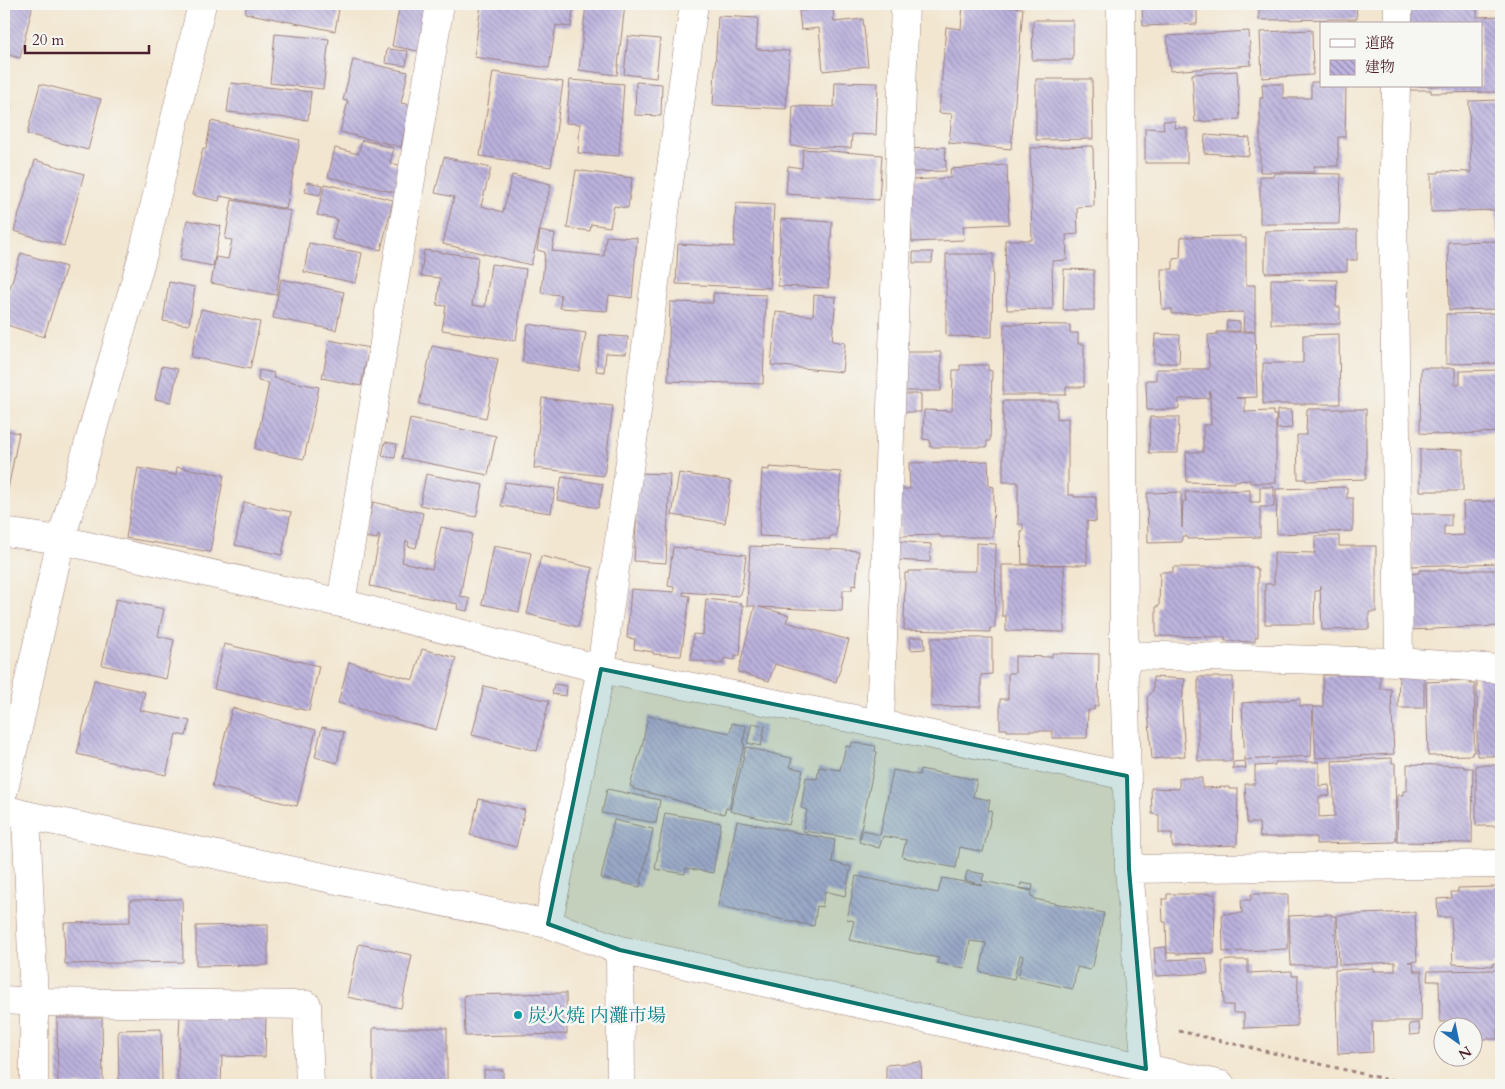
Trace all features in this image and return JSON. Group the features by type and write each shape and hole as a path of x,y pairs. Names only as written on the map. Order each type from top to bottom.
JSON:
{"street":[{"path":"4,790 61,540 142,254 202,4"},
{"path":"341,603 440,4"},
{"path":"548,924 601,669 694,4"},
{"path":"880,724 905,4"},
{"path":"1121,4 1124,655 1129,869 1146,1069"},
{"path":"1398,4 1398,22"},
{"path":"1396,88 1393,206 1398,662"},
{"path":"4,532 61,540 341,603 601,669 880,724 1127,776"},
{"path":"1124,655 1398,662 1501,669"},
{"path":"34,1085 34,1002 15,812 548,924 620,950 1220,1085"},
{"path":"1129,869 1501,864"},
{"path":"620,950 621,1085"},
{"path":"4,1000 34,1002 307,1005 310,1085"}],"path":[{"path":"1176,1030 1410,1085"}],"highlighted area":[{"path":"601,669 1127,776 1129,869 1146,1069 620,950 548,924"}],"building":[{"path":"4,4 33,4 20,58 4,54"},
{"path":"247,4 340,4 335,31 245,13"},
{"path":"400,4 432,4 423,52 392,46"},
{"path":"481,4 574,4 571,27 556,25 549,68 474,57"},
{"path":"586,4 625,4 617,75 579,70"},
{"path":"963,4 1023,8 1011,149 949,143 952,114 939,113 946,27 961,29"},
{"path":"1142,4 1197,4 1197,24 1143,26"},
{"path":"1259,4 1356,4 1357,19 1259,20"},
{"path":"1408,4 1477,4 1477,17 1501,16 1501,92 1431,93 1431,90 1408,90 1408,88 1482,88 1482,22 1408,22"},
{"path":"833,7 834,22 863,19 868,66 823,71 819,28 801,30 799,11"},
{"path":"718,16 758,18 756,49 789,51 786,109 713,105"},
{"path":"1033,20 1073,20 1073,60 1032,60"},
{"path":"1312,30 1313,75 1262,78 1260,32"},
{"path":"1249,31 1251,65 1170,71 1167,36"},
{"path":"275,34 329,39 323,89 270,83"},
{"path":"628,36 660,39 656,78 624,74"},
{"path":"387,49 408,51 406,66 385,63"},
{"path":"353,60 408,72 401,103 411,105 401,147 340,132 348,101 343,100"},
{"path":"1237,71 1240,119 1195,122 1192,74"},
{"path":"493,72 563,82 551,167 480,156"},
{"path":"1036,79 1092,79 1093,139 1036,140"},
{"path":"570,80 624,84 619,156 578,153 580,124 566,123"},
{"path":"636,82 662,84 661,116 635,115"},
{"path":"835,82 878,83 876,135 852,134 851,148 791,146 793,106 834,107"},
{"path":"1311,82 1320,82 1320,88 1346,88 1345,137 1338,137 1338,166 1314,166 1314,172 1260,172 1260,98 1263,98 1262,84 1283,84 1283,98 1311,98"},
{"path":"231,83 311,92 308,120 227,112"},
{"path":"40,84 101,99 88,150 27,134"},
{"path":"1501,100 1501,235 1497,235 1496,210 1431,212 1431,173 1439,173 1439,171 1471,172 1469,101"},
{"path":"4,102 11,103 5,142 4,142"},
{"path":"211,121 300,140 286,209 220,196 219,201 192,195 203,148 206,149"},
{"path":"1163,121 1175,121 1174,128 1187,128 1187,163 1145,163 1145,128 1164,129"},
{"path":"1205,135 1250,138 1249,156 1204,153"},
{"path":"362,140 394,148 390,163 404,166 397,193 328,177 335,148 358,154"},
{"path":"1093,146 1094,206 1077,207 1078,234 1066,235 1067,260 1052,261 1053,309 1007,310 1005,240 1032,240 1030,148"},
{"path":"945,147 946,171 910,172 909,149"},
{"path":"803,149 882,155 879,200 786,194 788,166 802,168"},
{"path":"444,157 491,168 481,206 503,212 512,175 551,184 531,265 443,244 454,197 435,193"},
{"path":"35,160 84,174 64,246 14,231"},
{"path":"1007,165 1009,224 963,226 964,240 912,242 910,180 951,178 950,169"},
{"path":"576,170 632,178 628,208 614,206 610,227 591,224 590,231 567,228"},
{"path":"1274,173 1341,174 1339,224 1260,224 1260,176 1274,176"},
{"path":"307,182 323,185 320,195 305,192"},
{"path":"325,184 393,200 381,250 332,239 337,219 317,215"},
{"path":"232,200 291,211 276,295 211,283 216,257 228,259 232,240 225,239"},
{"path":"736,203 774,205 770,288 676,284 678,244 734,247"},
{"path":"781,219 832,222 828,288 778,286"},
{"path":"187,220 221,226 213,266 180,260"},
{"path":"1357,230 1357,260 1347,260 1347,271 1265,273 1265,231"},
{"path":"540,231 555,234 552,251 604,256 606,236 637,238 632,298 609,295 607,311 560,308 561,295 541,293 545,252 537,250"},
{"path":"1241,236 1241,238 1246,238 1246,285 1255,285 1255,331 1243,331 1244,312 1172,314 1172,309 1162,309 1161,269 1173,269 1173,259 1180,258 1181,237"},
{"path":"1501,241 1501,309 1449,310 1448,242"},
{"path":"309,243 362,253 356,283 304,272"},
{"path":"424,250 478,257 472,305 485,307 491,264 526,269 516,341 442,330 446,306 437,305 440,278 421,276"},
{"path":"913,252 933,252 932,263 913,263"},
{"path":"21,253 66,267 44,337 4,324 4,307"},
{"path":"946,254 993,254 992,337 946,336"},
{"path":"1064,269 1094,270 1094,310 1063,310"},
{"path":"281,279 344,292 336,330 273,318"},
{"path":"1271,279 1337,280 1336,307 1340,307 1340,324 1271,324"},
{"path":"169,282 195,287 189,325 163,321"},
{"path":"713,293 766,295 763,384 668,381 670,302 713,303"},
{"path":"814,295 836,297 832,341 845,343 842,372 771,365 776,312 813,316"},
{"path":"201,309 260,322 250,369 191,357"},
{"path":"1501,313 1501,363 1446,364 1446,314"},
{"path":"1227,321 1240,322 1240,331 1226,331"},
{"path":"528,324 586,333 579,371 522,362"},
{"path":"1004,324 1070,325 1070,333 1078,333 1078,344 1084,344 1084,387 1066,387 1066,395 1003,395"},
{"path":"1217,332 1255,332 1257,397 1236,398 1245,398 1245,412 1273,411 1273,415 1276,415 1276,483 1250,483 1250,480 1235,481 1235,483 1187,482 1186,452 1203,452 1203,425 1211,425 1210,391 1209,398 1179,399 1179,408 1176,409 1147,410 1146,380 1156,380 1156,369 1209,369 1208,335 1217,334"},
{"path":"1155,334 1180,335 1179,363 1154,363"},
{"path":"1339,334 1340,404 1263,404 1263,363 1303,363 1303,335"},
{"path":"600,335 628,337 626,354 606,353 604,372 596,371"},
{"path":"330,340 369,348 361,386 322,378"},
{"path":"432,346 498,359 486,418 419,404"},
{"path":"902,352 941,352 941,391 904,391"},
{"path":"960,365 988,365 988,370 992,371 990,441 987,441 987,447 930,447 930,440 923,439 924,410 952,411 953,370 960,370"},
{"path":"162,366 178,369 171,402 155,399"},
{"path":"1421,368 1455,368 1455,384 1460,384 1460,371 1500,370 1501,432 1437,435 1420,433"},
{"path":"259,370 274,373 273,378 319,387 304,459 255,449 269,383 258,381"},
{"path":"899,394 921,394 921,412 899,412"},
{"path":"542,398 613,406 604,476 534,468"},
{"path":"1003,401 1057,401 1057,419 1068,418 1068,495 1074,495 1074,497 1096,497 1096,522 1087,521 1087,565 1022,564 1021,532 1023,532 1023,524 1018,524 1018,482 1003,482"},
{"path":"1307,409 1366,409 1366,479 1306,481 1306,479 1298,479 1297,435 1306,435"},
{"path":"1277,410 1291,410 1292,428 1277,429"},
{"path":"1150,417 1179,417 1178,453 1149,453"},
{"path":"410,419 496,436 488,475 402,458"},
{"path":"4,430 19,433 5,504 4,504"},
{"path":"385,442 397,444 395,458 382,456"},
{"path":"1420,449 1463,450 1463,491 1420,491"},
{"path":"988,461 989,486 994,487 993,537 900,536 899,489 910,489 909,463"},
{"path":"177,467 224,475 210,552 126,538 138,468 176,475"},
{"path":"769,467 841,472 836,536 830,536 830,539 759,536 762,469 769,470"},
{"path":"639,473 670,474 666,563 634,561"},
{"path":"679,473 731,481 725,523 672,515"},
{"path":"426,474 483,485 476,517 420,505"},
{"path":"562,477 603,484 598,508 557,500"},
{"path":"505,482 555,489 551,513 501,506"},
{"path":"1260,487 1274,487 1274,507 1260,507 1260,537 1187,539 1187,536 1182,536 1182,542 1148,543 1147,493 1181,492 1182,528 1183,501 1186,501 1185,492 1250,490 1250,502 1260,502"},
{"path":"1347,487 1347,498 1353,498 1353,531 1277,534 1276,489"},
{"path":"1501,501 1501,563 1412,566 1410,514 1451,514 1451,526 1444,526 1444,536 1464,535 1463,502"},
{"path":"244,502 291,512 282,555 235,545"},
{"path":"373,502 423,513 416,548 408,546 409,542 406,541 402,562 432,569 441,527 472,534 460,596 470,599 467,611 457,609 458,604 370,586 380,535 378,535 377,539 365,537"},
{"path":"1315,536 1339,536 1339,546 1376,546 1376,612 1369,612 1369,629 1322,630 1320,586 1319,591 1315,591 1314,624 1265,624 1265,584 1274,584 1274,552 1315,553"},
{"path":"896,541 931,544 930,562 895,560"},
{"path":"976,543 996,544 995,628 990,628 990,632 904,630 905,573 909,573 909,571 976,571"},
{"path":"494,546 531,553 519,612 482,604"},
{"path":"750,546 859,551 856,586 852,585 852,590 843,590 842,611 759,607 789,615 786,622 849,640 836,682 775,664 769,681 738,672 755,606 747,606"},
{"path":"673,547 746,555 741,594 739,596 683,592 683,595 690,596 681,656 653,654 653,652 634,649 635,639 627,638 631,589 674,592 674,587 668,586"},
{"path":"541,556 593,568 578,627 527,614"},
{"path":"1002,565 1064,565 1064,632 1006,631 1006,616 1002,616"},
{"path":"1173,567 1256,567 1258,569 1258,637 1255,637 1255,642 1225,641 1225,637 1156,636 1156,606 1159,606 1160,572 1173,572"},
{"path":"1419,570 1501,570 1501,626 1410,630 1408,574 1419,573"},
{"path":"116,599 164,609 158,636 174,640 166,679 102,665"},
{"path":"706,599 741,603 743,605 740,655 735,655 735,660 724,658 723,664 691,660 693,634 703,635"},
{"path":"910,637 924,637 925,649 911,650"},
{"path":"931,638 992,638 992,674 981,675 981,706 931,707"},
{"path":"224,644 319,666 309,711 214,689"},
{"path":"422,649 456,658 436,730 338,703 349,662 413,680"},
{"path":"1052,653 1099,654 1098,706 1094,706 1094,710 1088,710 1087,738 1052,738 1052,731 1007,731 1007,729 1000,729 1000,699 1008,699 1008,673 1015,673 1015,656 1052,657"},
{"path":"1424,673 1424,708 1398,708 1399,674"},
{"path":"1323,675 1380,675 1380,689 1391,689 1394,754 1316,758 1313,707 1323,707"},
{"path":"1477,676 1501,676 1501,756 1477,756"},
{"path":"1153,677 1185,679 1182,710 1185,756 1152,759 1147,698 1153,690"},
{"path":"1198,677 1233,677 1232,761 1198,761"},
{"path":"94,680 145,692 140,710 190,721 186,736 176,734 166,775 77,754"},
{"path":"1470,680 1470,684 1475,684 1474,752 1472,752 1472,755 1428,756 1426,682"},
{"path":"554,684 567,686 566,696 552,694"},
{"path":"484,686 549,701 537,751 472,735"},
{"path":"1300,699 1300,706 1313,706 1311,756 1245,760 1242,703"},
{"path":"232,708 316,730 297,806 212,786"},
{"path":"648,716 730,733 732,723 746,726 743,744 745,744 729,809 726,808 724,814 633,789 634,787 630,786 642,746"},
{"path":"752,723 765,726 761,746 747,743"},
{"path":"322,727 344,732 337,763 315,757"},
{"path":"852,742 876,746 875,751 877,752 859,839 803,831 807,810 801,808 806,777 817,779 819,767 840,770 846,746 851,747"},
{"path":"746,747 792,758 790,767 803,770 789,825 730,811"},
{"path":"1392,758 1392,763 1395,763 1396,840 1394,842 1316,844 1316,837 1260,837 1259,823 1247,823 1245,784 1255,784 1255,766 1275,765 1275,762 1319,762 1319,786 1329,785 1330,795 1319,797 1319,817 1335,816 1332,761"},
{"path":"1245,761 1246,768 1233,769 1233,762"},
{"path":"1407,764 1473,768 1472,843 1397,842 1398,795 1403,795 1403,791 1407,791"},
{"path":"1476,765 1501,765 1501,826 1476,826"},
{"path":"920,769 977,780 973,797 990,800 988,810 992,811 983,852 960,847 956,868 902,857 906,840 883,836 879,848 859,842 863,830 880,835 893,770 919,775"},
{"path":"1179,778 1202,778 1202,788 1229,787 1229,789 1238,789 1237,845 1173,847 1172,833 1159,833 1159,815 1152,814 1151,788 1179,789"},
{"path":"607,789 660,800 656,823 602,813"},
{"path":"479,799 525,810 516,847 470,835"},
{"path":"665,813 721,823 713,873 686,868 685,874 655,869"},
{"path":"614,820 653,829 640,887 601,878"},
{"path":"737,821 835,840 832,862 851,867 845,896 825,891 822,907 817,906 814,926 718,906"},
{"path":"967,871 984,874 982,881 1032,891 1031,896 1034,899 1104,913 1093,966 1091,966 1090,970 1077,967 1073,989 1018,977 1023,956 1020,955 1014,979 980,972 986,943 970,941 965,968 937,963 939,958 849,940 854,921 847,919 856,876 938,893 942,878 982,885 965,880"},
{"path":"1021,883 1033,885 1032,890 1020,888"},
{"path":"1498,887 1501,889 1501,914 1499,913 1501,963 1493,963 1493,966 1453,964 1451,917 1438,917 1437,899 1452,898 1451,892 1458,892 1458,888"},
{"path":"1167,894 1215,894 1214,953 1167,953 1166,922 1163,922 1162,899 1167,899"},
{"path":"1251,894 1288,894 1288,949 1223,952 1222,914 1242,913 1241,900 1251,900"},
{"path":"182,899 183,962 65,964 64,923 130,922 130,900"},
{"path":"1415,912 1417,961 1408,962 1413,962 1414,971 1422,971 1421,1021 1372,1021 1373,1052 1338,1054 1335,970 1373,968 1373,971 1395,971 1395,962 1339,965 1337,915"},
{"path":"1331,914 1331,916 1336,916 1335,965 1291,965 1289,916"},
{"path":"268,925 268,965 196,966 196,926"},
{"path":"359,944 412,955 401,1008 347,997"},
{"path":"1166,947 1167,960 1206,958 1208,973 1156,976 1154,948"},
{"path":"1248,960 1248,973 1292,971 1292,976 1298,976 1297,1026 1244,1028 1244,1013 1233,1013 1233,1005 1224,1005 1222,961"},
{"path":"1498,970 1498,1039 1482,1039 1482,1016 1440,1016 1439,981 1427,981 1428,971"},
{"name":"炭火焼 内灘市場","path":"566,993 567,1034 465,1036 464,995"},
{"path":"180,1014 266,1017 265,1057 222,1056 221,1085 177,1084"},
{"path":"57,1018 102,1018 103,1085 58,1085"},
{"path":"1419,1023 1420,1034 1410,1035 1409,1024"},
{"path":"373,1028 447,1028 447,1085 373,1085"},
{"path":"161,1029 162,1082 119,1083 118,1030"},
{"path":"921,1062 922,1085 886,1085 886,1065"},
{"path":"484,1070 503,1070 503,1085 484,1085"}],"place":[{"name":"炭火焼 内灘市場","path":"518,1015"}]}
